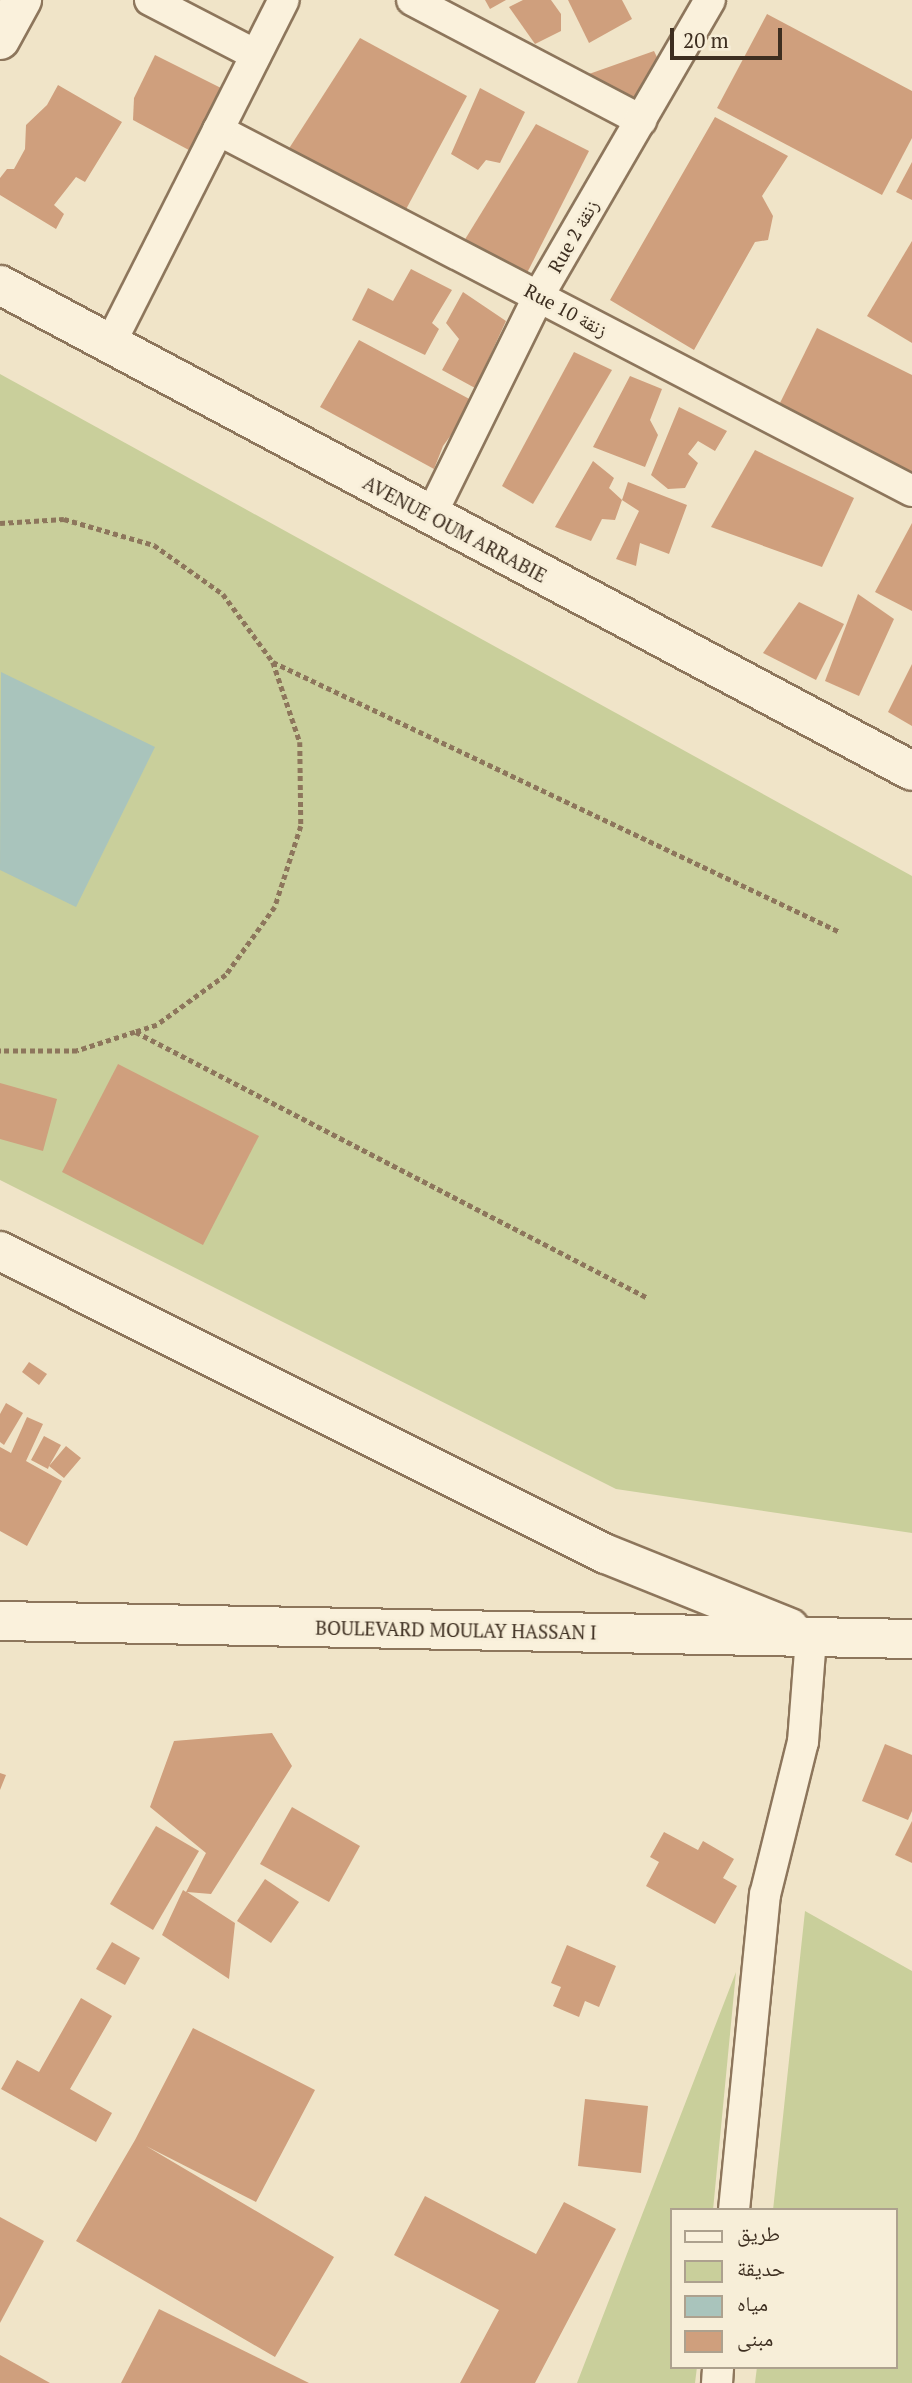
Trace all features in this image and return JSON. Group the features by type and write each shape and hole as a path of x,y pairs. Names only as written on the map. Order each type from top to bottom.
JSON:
{"street":[{"path":"0,40 22,0"},
{"path":"150,0 256,55"},
{"path":"111,342 284,0"},
{"path":"412,0 641,120"},
{"name":"Rue 2 زنقة","path":"430,517 539,295 710,0"},
{"name":"Rue 10 زنقة","path":"218,130 912,491"},
{"name":"AVENUE OUM ARRABIE","path":"0,285 111,342 430,517 912,771"},
{"path":"0,1251 606,1554 811,1637 803,1742 765,1895 734,2208"},
{"name":"BOULEVARD MOULAY HASSAN I","path":"0,1621 912,1639"}],"path":[{"path":"0,523 64,519 154,545 223,594 273,662 300,741 301,826 275,906 226,975 157,1024 135,1032 77,1051 0,1051"},
{"path":"273,662 840,932"},
{"path":"135,1032 648,1298"}],"green space":[{"path":"0,374 912,876 912,1533 616,1489 0,1180"},
{"path":"805,1911 912,1971 912,2383 755,2383 757,2369 898,2369 898,2208 773,2208"},
{"path":"736,1972 713,2208 670,2208 670,2369 697,2369 695,2383 577,2383"}],"water":[{"path":"1,672 155,747 76,907 0,870"}],"building":[{"path":"485,0 506,0 490,9"},
{"path":"523,0 551,0 561,14 561,31 535,44 509,7"},
{"path":"568,0 622,0 632,19 589,43"},
{"path":"767,14 912,91 912,138 882,195 717,108"},
{"path":"360,38 467,96 404,213 288,150"},
{"path":"654,51 672,88 652,124 589,74"},
{"path":"155,55 231,93 200,156 133,120 134,98"},
{"path":"58,85 122,122 85,182 76,177 54,205 64,214 56,229 0,195 0,178 7,169 14,169 25,149 26,125 47,105"},
{"path":"480,88 525,112 500,163 486,160 478,170 451,154"},
{"path":"715,117 788,156 762,196 773,216 768,240 755,242 694,350 610,300"},
{"path":"536,124 589,151 527,273 464,241"},
{"path":"912,162 912,200 896,192"},
{"path":"912,241 912,343 867,316"},
{"path":"411,269 452,290 432,323 439,329 425,355 352,320 368,288 393,301"},
{"path":"463,292 506,321 475,388 442,370 459,339 446,323"},
{"path":"817,328 912,375 912,472 778,407"},
{"path":"359,340 475,402 443,446 434,469 320,407"},
{"path":"574,352 612,370 533,504 502,486"},
{"path":"630,376 662,389 650,420 658,435 645,467 593,447"},
{"path":"679,407 727,431 715,451 698,441 688,454 698,463 685,488 668,489 651,475"},
{"path":"755,450 854,498 822,567 711,527"},
{"path":"593,461 614,478 609,488 622,500 615,520 602,519 591,541 555,527"},
{"path":"628,482 687,505 669,554 640,543 636,566 616,559 639,511 622,500"},
{"path":"912,523 912,611 875,592"},
{"path":"858,594 894,619 859,696 825,681"},
{"path":"799,602 844,624 816,680 763,653"},
{"path":"912,664 912,726 888,712"},
{"path":"118,1064 259,1136 203,1245 62,1172"},
{"path":"0,1083 57,1099 43,1151 0,1139"},
{"path":"29,1362 47,1374 39,1385 22,1372"},
{"path":"6,1403 23,1413 4,1445 0,1442 0,1414"},
{"path":"27,1417 43,1424 26,1461 62,1481 27,1546 0,1531 0,1447 11,1453"},
{"path":"44,1436 61,1445 48,1469 31,1460"},
{"path":"66,1446 81,1458 64,1478 49,1466"},
{"path":"272,1733 292,1766 211,1894 187,1892 235,1923 229,1979 162,1935 183,1890 186,1892 206,1853 150,1807 174,1741"},
{"path":"885,1744 912,1755 912,1811 908,1820 862,1801"},
{"path":"0,1773 6,1775 0,1790"},
{"path":"292,1807 360,1846 329,1902 260,1864"},
{"path":"912,1821 912,1863 895,1855"},
{"path":"156,1826 199,1851 153,1930 110,1904"},
{"path":"664,1832 698,1850 703,1841 734,1859 723,1878 737,1886 715,1924 646,1886 659,1862 650,1857"},
{"path":"265,1879 299,1902 271,1943 237,1921"},
{"path":"112,1942 140,1958 125,1985 96,1969"},
{"path":"567,1945 616,1966 599,2007 585,2001 579,2017 553,2006 561,1987 551,1983"},
{"path":"81,1998 112,2016 70,2089 112,2113 96,2142 1,2089 17,2060 39,2072"},
{"path":"193,2028 315,2090 256,2202 146,2146 334,2257 275,2357 76,2241 135,2140"},
{"path":"585,2099 648,2106 641,2173 578,2166"},
{"path":"425,2196 536,2254 564,2202 616,2229 535,2383 460,2383 499,2310 394,2255"},
{"path":"0,2217 44,2241 0,2323"},
{"path":"159,2309 309,2383 121,2383"},
{"path":"0,2355 50,2383 0,2383"}]}
